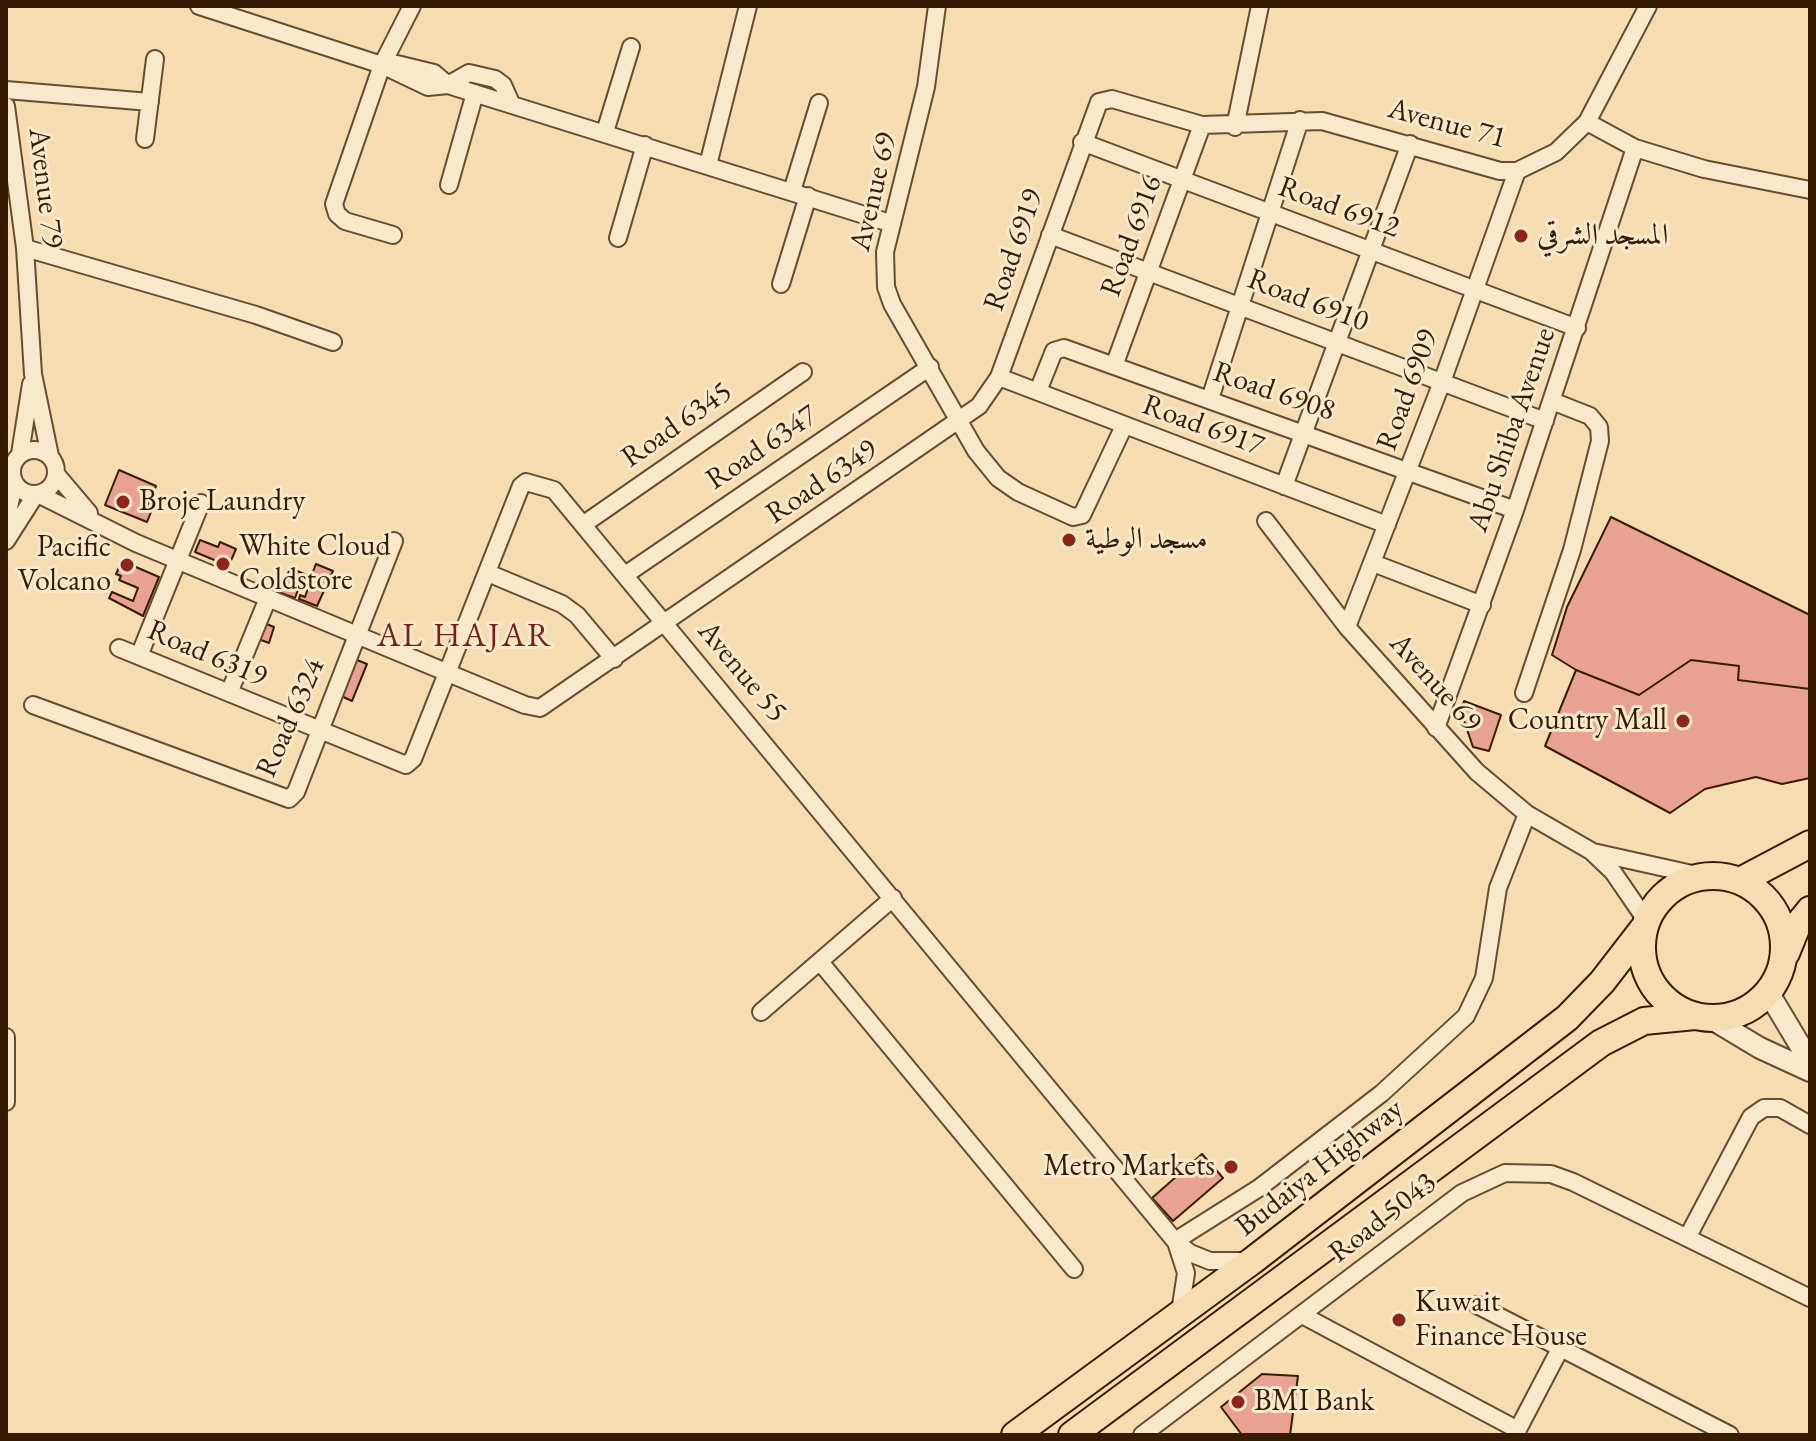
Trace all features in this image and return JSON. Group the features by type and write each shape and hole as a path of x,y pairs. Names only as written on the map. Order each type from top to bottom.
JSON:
{"main road":[{"path":"1742,880 1810,844"},
{"path":"1703,1017 1675,1008 1658,993 1644,963 1645,925 1659,899 1678,884 1701,876 1722,875 1742,880 1761,893 1776,911 1783,933 1784,956"},
{"path":"1072,1435 1615,1034 1658,1017 1703,1017 1742,1012 1768,992 1779,975 1797,926 1810,910"},
{"name":"Budaiya Highway","path":"1015,1435 1252,1261 1567,1018 1602,982 1645,925"}],"street":[{"path":"199,6 382,65 428,87 448,85 511,103 890,223"},
{"path":"393,235 345,221 337,214 334,204 382,65 412,6"},
{"path":"708,165 748,6"},
{"name":"Avenue 69","path":"937,6 926,87 885,252 886,287 892,304 976,451 998,478 1030,498 1078,517 1085,513 1124,426"},
{"path":"1235,127 1260,6"},
{"path":"1648,6 1587,122 1635,148 1704,169 1810,190"},
{"path":"605,132 631,47"},
{"path":"145,139 155,59"},
{"path":"448,85 469,73 495,79 503,85 511,103"},
{"path":"6,90 150,102"},
{"path":"449,185 475,93"},
{"name":"Avenue 71","path":"1082,142 1096,106 1107,98 1202,125 1235,127 1300,120 1322,121 1500,171 1517,171 1556,152 1587,122"},
{"path":"781,284 819,103"},
{"name":"Avenue 79","path":"6,106 25,248 33,374 50,456"},
{"path":"1210,399 1300,120"},
{"name":"Road 6916","path":"1114,366 1202,125"},
{"name":"Road 6912","path":"1082,142 1577,328"},
{"name":"Road 6919","path":"999,377 1082,142"},
{"path":"1284,486 1410,144"},
{"path":"618,238 645,145"},
{"name":"Abu Shiba Avenue","path":"1436,728 1515,510 1635,148"},
{"name":"Road 6909","path":"1347,627 1442,382 1517,171"},
{"name":"Road 6910","path":"1050,235 1545,421"},
{"path":"25,248 256,315 333,342"},
{"name":"Road 6908","path":"1038,391 1058,348 1409,469 1515,510"},
{"name":"Road 6347","path":"625,575 930,367"},
{"name":"Road 6345","path":"584,524 803,372"},
{"name":"Avenue 79","path":"15,455 33,374"},
{"name":"Road 6917","path":"999,377 1387,525"},
{"name":"Road 6349","path":"665,623 960,421 979,406 999,377"},
{"path":"1524,693 1568,563 1600,441 1599,427 1590,416 1552,401"},
{"path":"6,523 11,480 13,463 15,455 36,449 50,456 56,474 46,490 27,494 11,480"},
{"name":"Avenue 55","path":"56,474 102,526"},
{"path":"448,670 523,483 554,490 665,623"},
{"path":"6,541 37,494"},
{"name":"Avenue 55","path":"37,494 178,560 448,670 525,705 540,708 665,623 1175,1241 1190,1253 1210,1261 1252,1261"},
{"path":"139,656 201,503"},
{"name":"Avenue 69","path":"1266,521 1347,627 1477,772 1527,814 1591,851 1613,872 1645,925"},
{"name":"Road 6324","path":"33,705 285,800 296,792 394,541"},
{"path":"1373,563 1482,605"},
{"path":"488,573 562,604 577,615 614,659"},
{"path":"229,693 268,598"},
{"name":"Road 6319","path":"119,648 406,765 413,759 448,670"},
{"path":"1175,1241 1259,1188 1382,1093 1466,1016 1484,978 1498,888 1527,814"},
{"name":"Avenue 69","path":"1591,851 1701,876"},
{"path":"761,1012 893,898"},
{"path":"821,963 1074,1269"},
{"path":"1768,992 1810,1062"},
{"path":"1703,1017 1810,1071"},
{"path":"6,1037 6,1102"},
{"path":"1687,1238 1751,1117 1764,1108 1780,1108 1810,1125"},
{"name":"Road 5043","path":"1142,1435 1482,1181 1528,1171 1573,1182 1810,1298"},
{"name":"Avenue 55","path":"1175,1241 1186,1273 1179,1315"},
{"path":"1477,1305 1730,1435"},
{"path":"1302,1315 1516,1432 1560,1349"}],"building":[{"path":"119,470 156,486 146,510 151,512 147,522 105,505"},
{"path":"1611,517 1810,615 1810,689 1738,680 1739,666 1691,660 1639,695 1576,670 1552,655 1567,607"},
{"path":"200,540 218,547 220,542 236,549 226,572 217,568 219,562 195,552"},
{"path":"122,561 159,577 143,616 109,598 112,592 133,601 138,588 119,580 121,576 116,574"},
{"path":"316,564 333,571 317,606 299,599 300,595 305,597 308,588 302,586 303,582 308,584"},
{"path":"290,568 309,576 307,581 302,579 295,598 281,593"},
{"path":"259,621 274,627 269,643 253,637"},
{"path":"352,658 367,664 352,701 337,694"},
{"name":"Country Mall","path":"1691,660 1739,666 1738,680 1810,689 1810,778 1782,784 1756,777 1705,789 1670,813 1545,746 1576,670 1639,695"},
{"path":"1464,701 1501,715 1489,751 1473,747 1461,712"},
{"path":"1202,1154 1223,1178 1173,1221 1152,1198"},
{"path":"1262,1374 1298,1376 1290,1435 1242,1435 1221,1407"}],"place":[{"name":"المسجد الشرقي","path":"1521,236"},
{"name":"Broje Laundry","path":"123,502"},
{"name":"مسجد الوطية","path":"1069,540"},
{"name":"White Cloud Coldstore","path":"223,564"},
{"name":"Pacific Volcano","path":"127,565"},
{"name":"Country Mall","path":"1683,721"},
{"name":"Metro Markets","path":"1231,1167"},
{"name":"Kuwait Finance House","path":"1399,1320"},
{"name":"BMI Bank","path":"1238,1402"}],"district":[{"name":"AL HAJAR","path":"465,637"}]}
